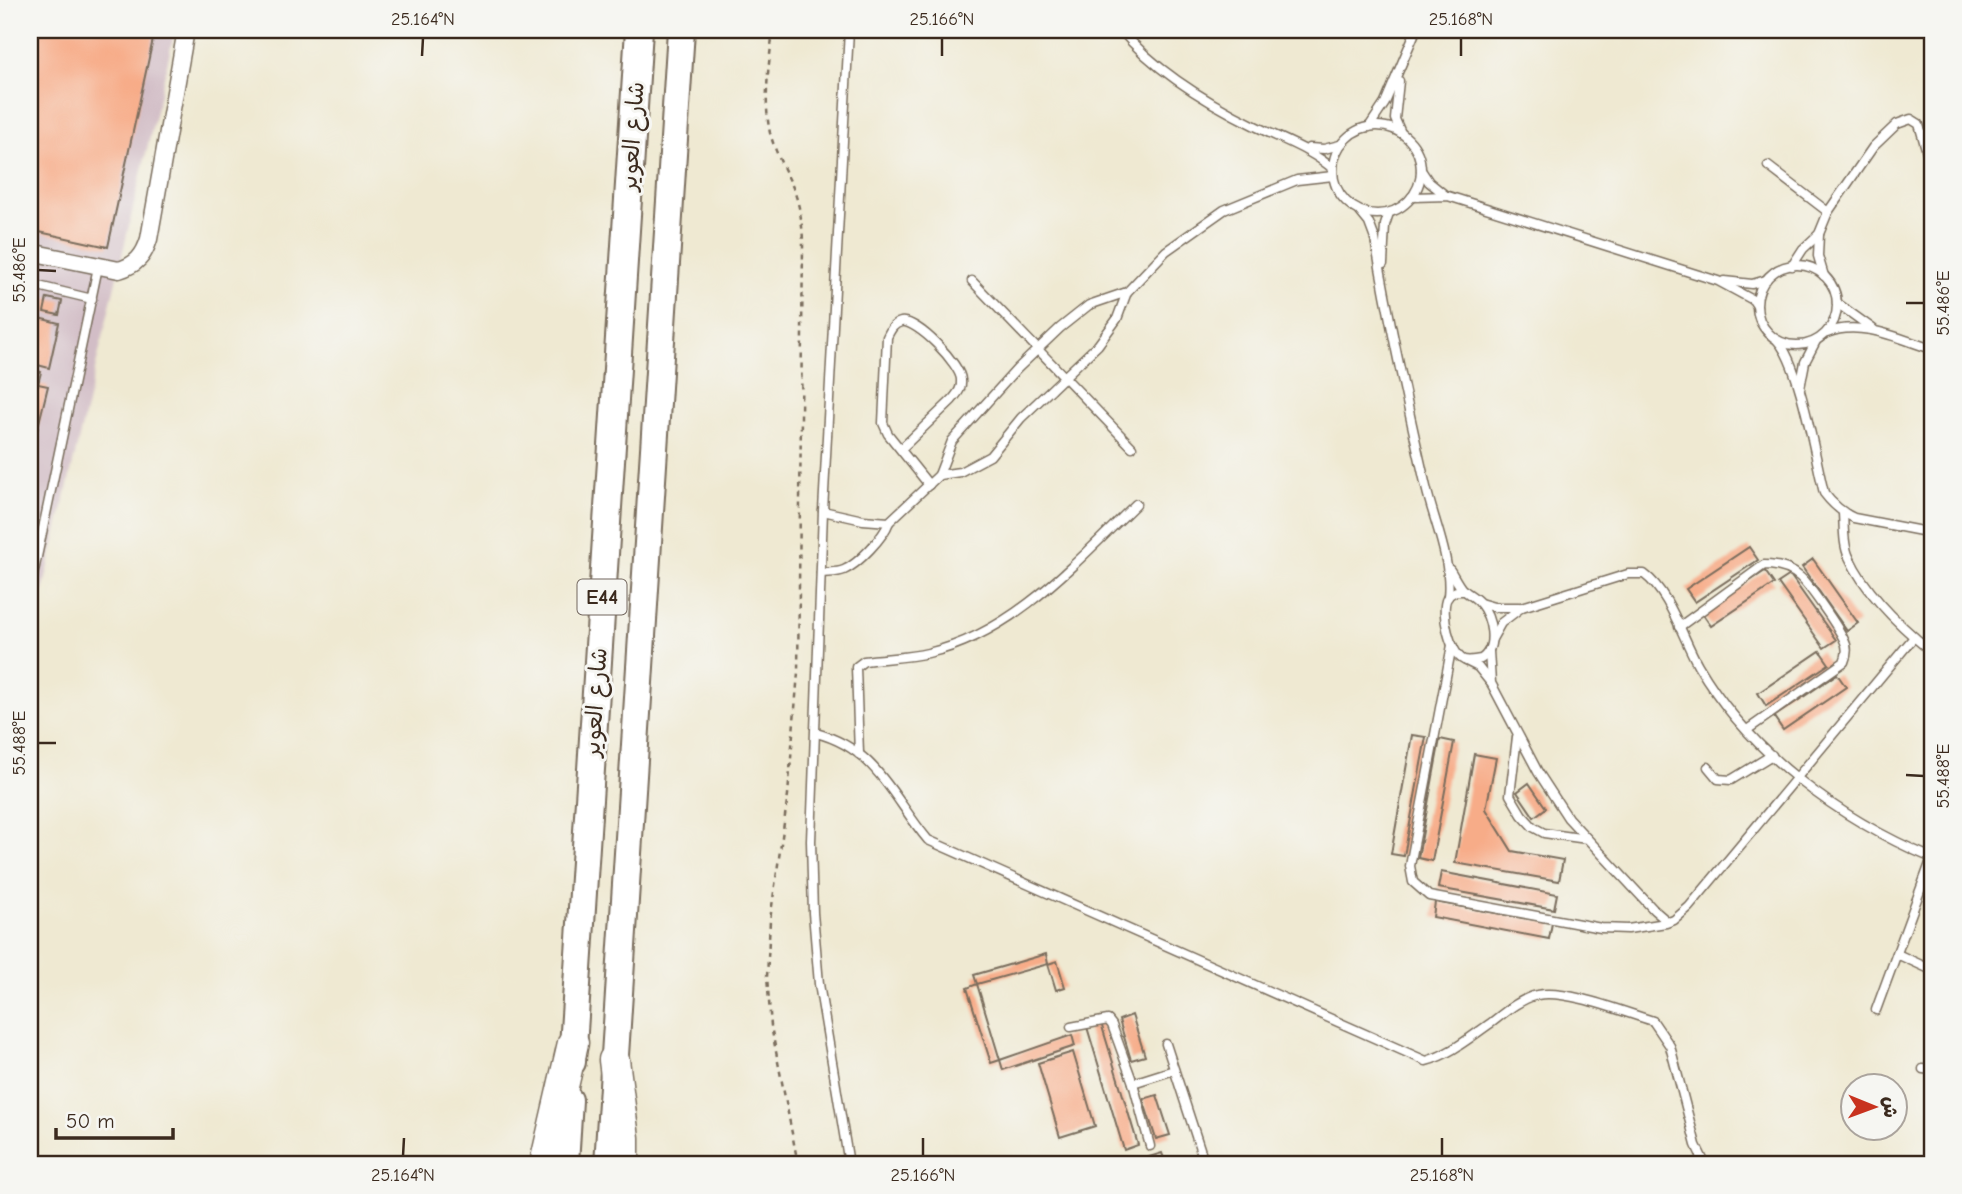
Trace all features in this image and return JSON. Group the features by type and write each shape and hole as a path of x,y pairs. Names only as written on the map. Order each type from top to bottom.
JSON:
{"highway":[{"name":"شارع العوير","path":"565,1164 639,30"},
{"name":"شارع العوير","path":"608,1164 681,30"},
{"path":"545,1164 573,1043"},
{"path":"614,1060 624,1138 624,1164"}],"street":[{"path":"30,252 118,270 130,267 139,260 146,250 187,30"}],"lane":[{"path":"849,30 823,511 811,841 813,913 828,1044 849,1164"},
{"path":"1121,30 1150,59 1174,77 1223,109 1315,155 1333,173"},
{"path":"1369,127 1385,103 1416,30"},
{"path":"1402,64 1395,111 1397,127 1415,149 1421,170 1433,187 1448,196 1718,281 1753,300 1767,331 1777,340 1789,359 1800,391 1824,493 1843,513 1866,521 1932,533"},
{"path":"1824,276 1818,256 1819,234 1828,212 1883,136 1904,121 1911,119 1919,124 1932,170"},
{"path":"1286,142 1317,150 1335,147 1359,130 1369,127 1388,127 1401,133"},
{"path":"1342,143 1333,173 1338,192 1347,204 1360,212 1389,214 1402,207 1419,184 1421,170"},
{"path":"1768,166 1828,212"},
{"path":"939,475 960,472 990,456 1021,418 1098,345 1116,319 1127,292 1166,251 1224,210 1297,180 1333,173"},
{"path":"1412,197 1448,196"},
{"path":"1360,212 1372,229 1395,352 1427,494 1447,564 1459,585 1480,603 1494,607 1522,607 1636,572 1649,578 1663,595 1698,665 1747,730 1772,755 1797,778 1844,813 1907,848 1932,858 1876,1010"},
{"path":"1383,288 1382,258 1385,225 1389,214"},
{"path":"1792,266 1803,248 1819,234"},
{"path":"1757,306 1759,293 1768,279 1776,272 1792,266 1814,269 1832,286 1837,303 1833,324 1825,334 1802,345 1789,345 1777,340"},
{"path":"30,590 33,560 98,267"},
{"path":"1718,281 1752,284 1768,279"},
{"path":"972,281 1132,447"},
{"path":"30,284 92,299"},
{"path":"821,573 845,569 886,532 890,522 939,475 952,441 971,418 1038,349 1089,305 1127,292"},
{"path":"1837,303 1878,332"},
{"path":"901,449 952,400 959,391 961,380 958,368 919,327 909,322 900,322 893,326 887,337 883,423 888,434 929,485"},
{"path":"1825,334 1841,329 1861,329 1932,349"},
{"path":"1800,391 1807,356 1817,340"},
{"path":"859,754 856,667 864,661 928,653 976,636 1043,594 1136,504"},
{"path":"823,511 863,520 890,522"},
{"path":"1843,513 1848,555 1871,592 1932,652"},
{"path":"1447,564 1448,597 1444,616 1457,655 1478,667 1491,683 1538,772 1569,818 1668,922"},
{"path":"1679,627 1764,565 1772,565 1792,571 1802,578 1844,639 1847,652 1844,662 1747,730"},
{"path":"1448,597 1456,591 1465,591"},
{"path":"1480,603 1487,617 1492,639"},
{"path":"1491,683 1489,651 1492,639 1501,623 1522,607"},
{"path":"1452,645 1410,866 1416,887 1429,896 1601,928 1628,929 1668,922 1689,907 1914,637"},
{"path":"1464,659 1481,659 1489,651"},
{"path":"816,733 859,754 878,770 928,840 1426,1061 1449,1054 1511,1008 1535,996 1556,994 1572,997 1654,1021 1670,1046 1696,1145 1705,1164"},
{"path":"1517,734 1518,746 1510,795 1522,815 1533,827 1544,833 1588,839"},
{"path":"1708,767 1718,779 1731,780 1772,755"},
{"path":"1897,954 1932,970"},
{"path":"1071,1027 1108,1020 1112,1025 1133,1083 1150,1146"},
{"path":"1166,1044 1205,1164"},
{"path":"1133,1083 1174,1070"}],"path":[{"path":"773,30 767,87 768,118 779,160 796,197 803,247 797,672 788,795 770,920 767,977 773,1036 797,1164"}],"shaded area":[{"path":"30,30 175,30 30,646"}],"building":[{"path":"30,30 155,30 108,247 30,230"},
{"path":"47,298 62,301 59,315 44,312"},
{"path":"30,316 59,323 49,368 30,363"},
{"path":"30,369 41,372 38,384 48,386 37,431 30,429"},
{"path":"1749,547 1758,560 1695,602 1686,589"},
{"path":"1813,559 1858,623 1847,631 1802,567"},
{"path":"1765,571 1774,584 1711,626 1702,613"},
{"path":"1790,575 1836,640 1824,648 1778,583"},
{"path":"1820,651 1829,664 1766,706 1758,693"},
{"path":"1837,674 1846,687 1783,730 1774,717"},
{"path":"1412,735 1426,737 1404,856 1391,854"},
{"path":"1440,739 1454,742 1432,861 1418,858"},
{"path":"1474,754 1496,758 1486,809 1512,851 1563,860 1559,881 1455,863"},
{"path":"1529,783 1546,808 1534,817 1517,792"},
{"path":"1441,872 1557,894 1554,909 1438,888"},
{"path":"1435,902 1552,923 1549,939 1433,917"},
{"path":"1046,954 1048,964 977,984 974,975"},
{"path":"1057,961 1065,987 1056,990 1048,964"},
{"path":"977,984 1000,1060 991,1063 967,988"},
{"path":"1132,1015 1145,1056 1131,1060 1119,1020"},
{"path":"1101,1023 1138,1145 1124,1150 1087,1027"},
{"path":"1072,1035 1075,1046 1003,1070 1000,1060"},
{"path":"1073,1052 1095,1126 1060,1137 1038,1063"},
{"path":"1157,1095 1170,1135 1156,1139 1143,1099"},
{"path":"1162,1153 1166,1164 1127,1164"}]}
